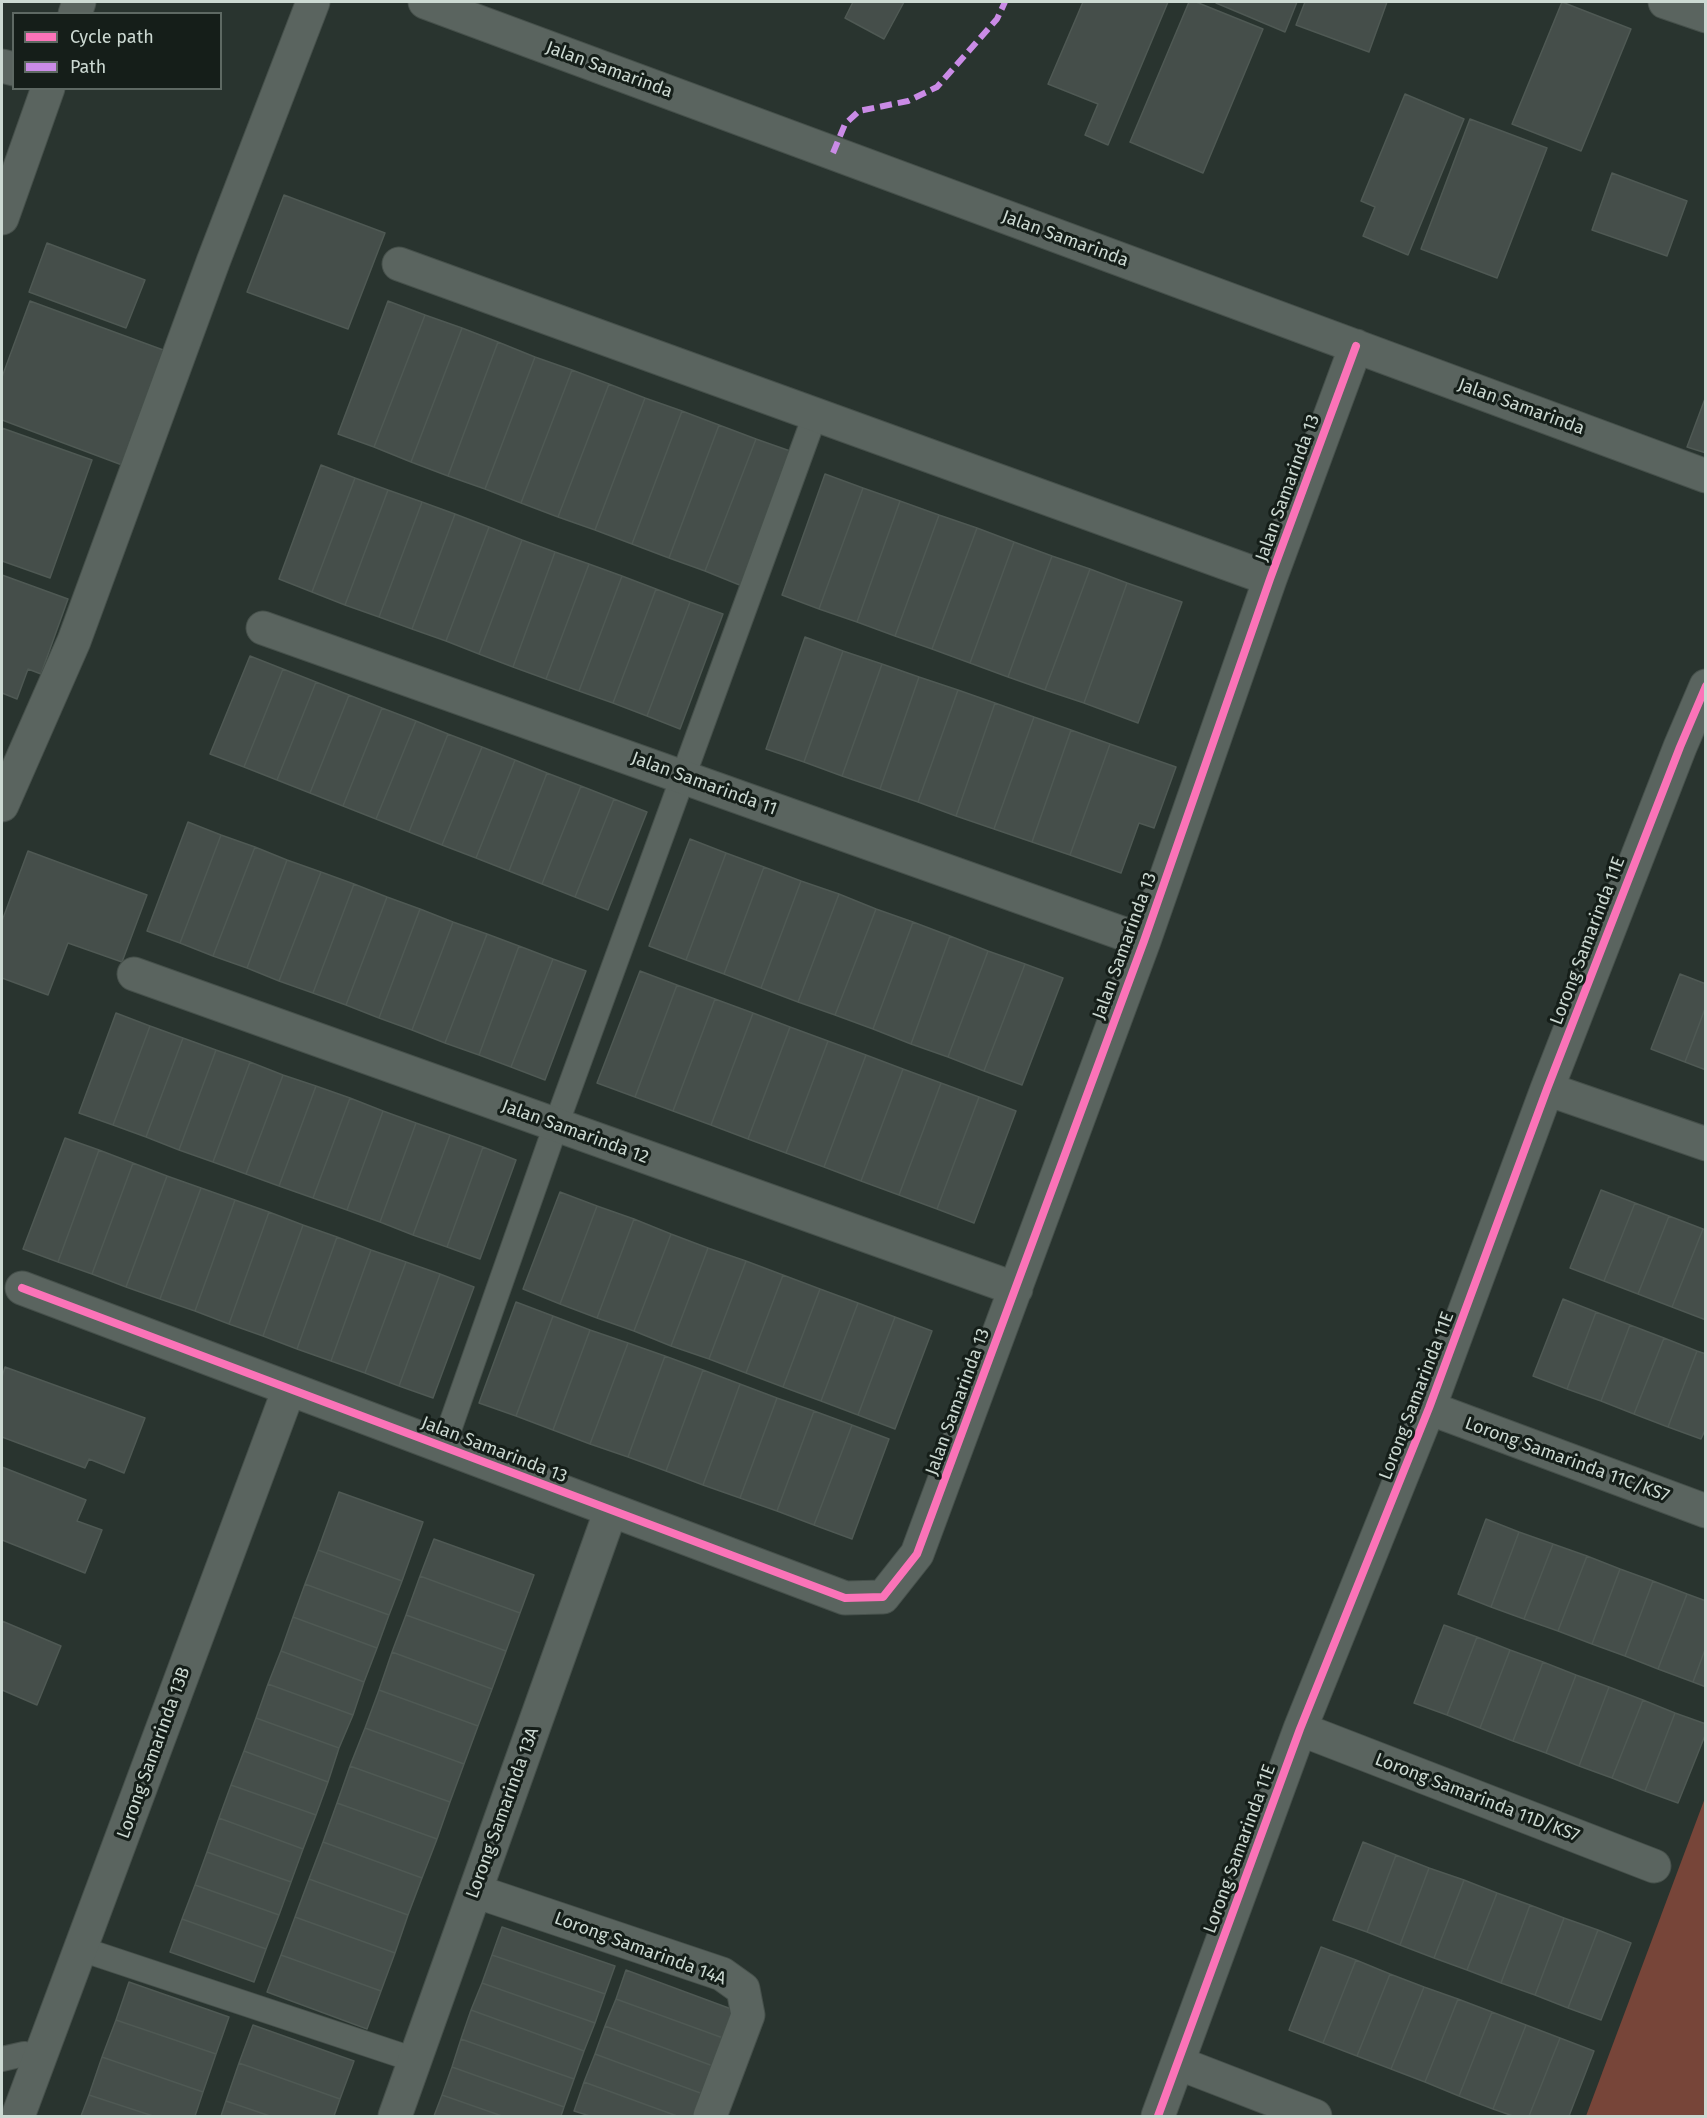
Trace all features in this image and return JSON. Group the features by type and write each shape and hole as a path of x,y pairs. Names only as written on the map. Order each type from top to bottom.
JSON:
{"street":[{"name":"Jalan Samarinda","path":"425,2 1706,476"},
{"path":"1665,2 1706,16"},
{"path":"2,806 74,641 209,273 310,10"},
{"path":"2,218 47,90"},
{"path":"399,264 1270,579"},
{"name":"Jalan Samarinda 13","path":"22,1288 845,1598 883,1596 917,1554 1144,941 1270,579 1356,346"},
{"name":"Jalan Samarinda 11","path":"263,628 1144,941"},
{"name":"Lorong Samarinda 11E","path":"1158,2116 1300,1729 1430,1408 1547,1089 1693,752 1706,686"},
{"name":"Jalan Samarinda 12","path":"134,974 1016,1289"},
{"path":"1547,1089 1706,1144"},
{"name":"Lorong Samarinda 13B","path":"18,2116 289,1389"},
{"name":"Lorong Samarinda 11C/KS7","path":"1430,1408 1706,1511"},
{"name":"Lorong Samarinda 13A","path":"395,2116 611,1510"},
{"name":"Lorong Samarinda 11D/KS7","path":"1300,1729 1654,1866"},
{"name":"Lorong Samarinda 14A","path":"475,1891 722,1974 743,1989 748,2015 710,2116"},
{"path":"1178,2063 1315,2116"}],"lane":[{"path":"443,1447 556,1125 815,415"},
{"path":"81,1949 415,2060"},
{"path":"2,2059 24,2054 41,2056"}],"shaded area":[{"path":"1705,1798 1705,2116 1586,2116"}],"building":[{"path":"853,2 904,2 884,39 845,18"},
{"path":"1083,2 1168,2 1108,145 1085,135 1098,104 1048,84"},
{"path":"1189,2 1196,2 1263,29 1203,173 1130,142"},
{"path":"1217,2 1297,2 1285,32"},
{"path":"1305,2 1387,2 1369,52 1296,25"},
{"path":"1562,2 1631,29 1581,151 1512,124"},
{"path":"1405,94 1464,119 1408,255 1363,236 1375,207 1361,201"},
{"path":"1470,119 1547,148 1497,278 1421,249"},
{"path":"1612,173 1687,201 1667,256 1592,230"},
{"path":"284,195 385,233 348,329 247,292"},
{"path":"47,243 145,280 126,328 29,292"},
{"path":"30,301 166,351 122,465 2,420 2,377"},
{"path":"388,301 425,315 374,447 338,434"},
{"path":"425,315 462,328 411,462 374,447"},
{"path":"462,328 498,342 448,476 411,462"},
{"path":"498,342 535,357 485,489 448,476"},
{"path":"535,357 572,370 521,503 485,489"},
{"path":"572,370 609,384 558,517 521,503"},
{"path":"609,384 645,398 595,530 558,517"},
{"path":"1706,396 1706,453 1687,447"},
{"path":"645,398 682,411 632,544 595,530"},
{"path":"682,411 719,425 669,558 632,544"},
{"path":"719,425 756,439 705,571 669,558"},
{"path":"2,428 92,460 50,578 2,561"},
{"path":"756,439 793,452 742,586 705,571"},
{"path":"321,465 355,478 312,592 279,579"},
{"path":"825,474 863,488 819,609 782,595"},
{"path":"355,478 388,490 345,605 312,592"},
{"path":"863,488 900,501 857,622 819,609"},
{"path":"388,490 422,502 379,617 345,605"},
{"path":"900,501 939,515 895,636 857,622"},
{"path":"422,502 455,514 412,629 379,617"},
{"path":"455,514 489,527 446,641 412,629"},
{"path":"939,515 977,528 932,649 895,636"},
{"path":"489,527 522,540 479,654 446,641"},
{"path":"977,528 1014,542 970,663 932,649"},
{"path":"522,540 555,552 513,667 479,654"},
{"path":"1014,542 1052,556 1008,677 970,663"},
{"path":"555,552 589,564 546,679 513,667"},
{"path":"1052,556 1090,569 1045,690 1008,677"},
{"path":"589,564 622,576 579,691 546,679"},
{"path":"1090,569 1127,583 1084,703 1045,690"},
{"path":"2,575 68,599 41,674 28,669 17,699 2,693"},
{"path":"622,576 656,589 613,703 579,691"},
{"path":"1127,583 1182,602 1138,723 1084,703"},
{"path":"656,589 690,602 647,716 613,703"},
{"path":"690,602 723,614 680,729 647,716"},
{"path":"805,637 843,651 804,762 766,749"},
{"path":"843,651 882,664 842,776 804,762"},
{"path":"250,656 283,669 244,767 210,754"},
{"path":"882,664 919,677 880,789 842,776"},
{"path":"283,669 316,682 277,780 244,767"},
{"path":"919,677 958,690 918,802 880,789"},
{"path":"316,682 349,695 310,793 277,780"},
{"path":"958,690 995,703 956,816 918,802"},
{"path":"349,695 382,708 343,806 310,793"},
{"path":"995,703 1034,717 994,829 956,816"},
{"path":"382,708 416,721 376,819 343,806"},
{"path":"1034,717 1071,730 1032,842 994,829"},
{"path":"416,721 448,734 409,832 376,819"},
{"path":"1071,730 1110,744 1070,855 1032,842"},
{"path":"448,734 482,747 442,845 409,832"},
{"path":"1110,744 1176,767 1154,828 1139,823 1121,873 1070,855"},
{"path":"482,747 515,760 476,858 442,845"},
{"path":"515,760 547,773 509,871 476,858"},
{"path":"547,773 581,786 542,884 509,871"},
{"path":"581,786 614,799 575,897 542,884"},
{"path":"614,799 647,812 608,910 575,897"},
{"path":"188,822 221,835 180,943 147,931"},
{"path":"221,835 255,847 213,956 180,943"},
{"path":"690,839 726,853 686,960 649,946"},
{"path":"255,847 287,860 247,968 213,956"},
{"path":"28,851 147,895 122,962 68,943 48,995 2,978 2,921"},
{"path":"726,853 764,867 724,974 686,960"},
{"path":"287,860 321,872 279,981 247,968"},
{"path":"764,867 801,881 761,988 724,974"},
{"path":"321,872 354,884 313,993 279,981"},
{"path":"801,881 839,894 798,1002 761,988"},
{"path":"354,884 387,897 346,1005 313,993"},
{"path":"839,894 876,909 835,1015 798,1002"},
{"path":"387,897 420,909 379,1018 346,1005"},
{"path":"420,909 453,922 412,1030 379,1018"},
{"path":"876,909 913,922 873,1029 835,1015"},
{"path":"453,922 487,934 445,1043 412,1030"},
{"path":"913,922 950,936 911,1044 873,1029"},
{"path":"487,934 519,946 479,1055 445,1043"},
{"path":"950,936 988,951 948,1057 911,1044"},
{"path":"519,946 553,959 511,1067 479,1055"},
{"path":"988,951 1025,964 984,1071 948,1057"},
{"path":"553,959 586,971 545,1080 511,1067"},
{"path":"1025,964 1063,978 1022,1085 984,1071"},
{"path":"640,971 677,985 635,1097 597,1083"},
{"path":"1680,974 1706,984 1706,1006 1685,1062 1651,1049"},
{"path":"677,985 715,999 673,1111 635,1097"},
{"path":"715,999 753,1013 711,1125 673,1111"},
{"path":"1706,1006 1706,1070 1685,1062"},
{"path":"116,1013 150,1026 113,1125 79,1113"},
{"path":"753,1013 790,1027 748,1139 711,1125"},
{"path":"150,1026 183,1038 146,1137 113,1125"},
{"path":"790,1027 828,1041 786,1153 748,1139"},
{"path":"183,1038 216,1050 179,1150 146,1137"},
{"path":"828,1041 866,1055 824,1167 786,1153"},
{"path":"216,1050 250,1062 213,1162 179,1150"},
{"path":"866,1055 903,1069 861,1181 824,1167"},
{"path":"250,1062 283,1075 246,1174 213,1162"},
{"path":"903,1069 941,1083 899,1195 861,1181"},
{"path":"283,1075 316,1086 279,1186 246,1174"},
{"path":"941,1083 979,1097 937,1209 899,1195"},
{"path":"316,1086 350,1098 313,1198 279,1186"},
{"path":"979,1097 1016,1111 974,1223 937,1209"},
{"path":"350,1098 383,1111 347,1210 313,1198"},
{"path":"383,1111 416,1123 380,1222 347,1210"},
{"path":"416,1123 450,1135 413,1235 380,1222"},
{"path":"450,1135 483,1147 447,1247 413,1235"},
{"path":"65,1138 99,1150 58,1262 23,1249"},
{"path":"483,1147 516,1160 480,1259 447,1247"},
{"path":"99,1150 133,1163 92,1274 58,1262"},
{"path":"133,1163 167,1176 126,1287 92,1274"},
{"path":"167,1176 201,1188 160,1299 126,1287"},
{"path":"201,1188 235,1200 195,1311 160,1299"},
{"path":"1601,1190 1635,1203 1604,1281 1570,1268"},
{"path":"560,1192 597,1206 560,1304 523,1289"},
{"path":"235,1200 269,1212 229,1324 195,1311"},
{"path":"1635,1203 1669,1216 1638,1294 1604,1281"},
{"path":"597,1206 634,1219 597,1318 560,1304"},
{"path":"269,1212 303,1225 263,1336 229,1324"},
{"path":"1669,1216 1703,1229 1672,1307 1638,1294"},
{"path":"634,1219 671,1234 634,1331 597,1318"},
{"path":"303,1225 337,1237 297,1349 263,1336"},
{"path":"1703,1229 1706,1230 1706,1320 1672,1307"},
{"path":"671,1234 708,1248 671,1346 634,1331"},
{"path":"337,1237 371,1250 331,1361 297,1349"},
{"path":"708,1248 746,1261 709,1359 671,1346"},
{"path":"371,1250 406,1262 365,1373 331,1361"},
{"path":"746,1261 783,1275 746,1373 709,1359"},
{"path":"406,1262 440,1274 399,1386 365,1373"},
{"path":"440,1274 474,1287 433,1398 399,1386"},
{"path":"783,1275 820,1289 783,1387 746,1373"},
{"path":"820,1289 858,1303 821,1401 783,1387"},
{"path":"1563,1299 1596,1312 1567,1389 1533,1376"},
{"path":"516,1302 553,1316 516,1416 479,1403"},
{"path":"858,1303 895,1317 858,1415 821,1401"},
{"path":"1596,1312 1630,1325 1601,1401 1567,1389"},
{"path":"553,1316 590,1330 553,1430 516,1416"},
{"path":"895,1317 932,1331 895,1429 858,1415"},
{"path":"1630,1325 1664,1338 1634,1414 1601,1401"},
{"path":"590,1330 628,1343 590,1444 553,1430"},
{"path":"1664,1338 1697,1351 1668,1427 1634,1414"},
{"path":"628,1343 665,1356 628,1457 590,1444"},
{"path":"1697,1351 1706,1354 1706,1428 1701,1439 1668,1427"},
{"path":"665,1356 703,1370 666,1471 628,1457"},
{"path":"5,1367 145,1418 124,1473 89,1459 85,1468 2,1437 2,1377"},
{"path":"703,1370 740,1384 703,1485 666,1471"},
{"path":"740,1384 777,1398 740,1498 703,1485"},
{"path":"777,1398 814,1411 777,1511 740,1498"},
{"path":"814,1411 852,1425 814,1525 777,1511"},
{"path":"852,1425 889,1439 852,1539 814,1525"},
{"path":"2,1467 86,1500 77,1521 102,1530 85,1573 2,1540"},
{"path":"339,1492 423,1522 402,1581 318,1550"},
{"path":"1486,1519 1519,1532 1491,1607 1458,1594"},
{"path":"1519,1532 1553,1544 1524,1619 1491,1607"},
{"path":"434,1539 534,1575 520,1613 420,1576"},
{"path":"1553,1544 1587,1556 1558,1631 1524,1619"},
{"path":"318,1550 402,1581 389,1615 305,1584"},
{"path":"1587,1556 1620,1569 1592,1644 1558,1631"},
{"path":"1620,1569 1653,1581 1625,1656 1592,1644"},
{"path":"420,1576 520,1613 506,1651 406,1615"},
{"path":"1653,1581 1687,1594 1658,1669 1625,1656"},
{"path":"305,1584 389,1615 377,1648 293,1617"},
{"path":"1687,1594 1706,1601 1706,1647 1693,1682 1658,1669"},
{"path":"406,1615 506,1651 492,1689 392,1652"},
{"path":"293,1617 377,1648 364,1682 281,1651"},
{"path":"2,1621 61,1646 37,1705 2,1690"},
{"path":"1444,1625 1477,1637 1447,1715 1414,1703"},
{"path":"1477,1637 1510,1650 1480,1728 1447,1715"},
{"path":"1706,1647 1706,1687 1693,1682"},
{"path":"1510,1650 1543,1662 1513,1741 1480,1728"},
{"path":"281,1651 364,1682 353,1715 268,1684"},
{"path":"392,1652 492,1689 478,1726 379,1690"},
{"path":"1543,1662 1576,1675 1546,1753 1513,1741"},
{"path":"1576,1675 1609,1687 1579,1766 1546,1753"},
{"path":"268,1684 353,1715 339,1748 256,1718"},
{"path":"1609,1687 1643,1700 1612,1778 1579,1766"},
{"path":"379,1690 478,1726 464,1764 365,1728"},
{"path":"1643,1700 1675,1713 1645,1791 1612,1778"},
{"path":"1675,1713 1706,1724 1706,1733 1678,1803 1645,1791"},
{"path":"256,1718 339,1748 328,1782 244,1751"},
{"path":"365,1728 464,1764 450,1802 350,1766"},
{"path":"244,1751 328,1782 316,1815 231,1785"},
{"path":"350,1766 450,1802 437,1839 337,1803"},
{"path":"231,1785 316,1815 303,1849 219,1818"},
{"path":"337,1803 437,1839 422,1878 323,1842"},
{"path":"219,1818 303,1849 291,1882 207,1852"},
{"path":"323,1842 422,1878 408,1915 309,1879"},
{"path":"1363,1842 1396,1855 1367,1932 1333,1920"},
{"path":"207,1852 291,1882 279,1915 195,1885"},
{"path":"1396,1855 1429,1868 1400,1945 1367,1932"},
{"path":"1429,1868 1464,1880 1434,1958 1400,1945"},
{"path":"309,1879 408,1915 395,1953 295,1917"},
{"path":"1464,1880 1497,1893 1467,1970 1434,1958"},
{"path":"195,1885 279,1915 266,1949 182,1919"},
{"path":"1497,1893 1530,1905 1501,1983 1467,1970"},
{"path":"1530,1905 1564,1918 1535,1995 1501,1983"},
{"path":"295,1917 395,1953 381,1991 281,1955"},
{"path":"1564,1918 1598,1930 1568,2008 1535,1995"},
{"path":"182,1919 266,1949 254,1982 170,1952"},
{"path":"502,1927 615,1966 605,1994 492,1955"},
{"path":"1598,1930 1631,1943 1601,2020 1568,2008"},
{"path":"1321,1947 1356,1960 1323,2043 1289,2030"},
{"path":"281,1955 381,1991 367,2029 267,1992"},
{"path":"492,1955 605,1994 595,2023 482,1983"},
{"path":"1356,1960 1390,1974 1357,2056 1323,2043"},
{"path":"626,1970 734,2010 723,2038 616,1999"},
{"path":"1390,1974 1424,1987 1391,2069 1357,2056"},
{"path":"129,1982 229,2017 216,2054 116,2020"},
{"path":"482,1983 595,2023 584,2051 471,2010"},
{"path":"1424,1987 1458,1999 1425,2082 1391,2069"},
{"path":"616,1999 723,2038 713,2066 605,2026"},
{"path":"1458,1999 1492,2012 1459,2096 1425,2082"},
{"path":"471,2010 584,2051 574,2079 461,2039"},
{"path":"1492,2012 1526,2025 1493,2109 1459,2096"},
{"path":"116,2020 216,2054 203,2092 102,2057"},
{"path":"253,2025 354,2061 340,2099 239,2063"},
{"path":"1526,2025 1560,2038 1529,2116 1513,2116 1493,2109"},
{"path":"605,2026 713,2066 703,2094 595,2054"},
{"path":"1560,2038 1594,2051 1569,2116 1529,2116"},
{"path":"461,2039 574,2079 564,2107 452,2067"},
{"path":"595,2054 703,2094 694,2116 677,2116 584,2082"},
{"path":"102,2057 203,2092 195,2116 153,2116 89,2095"},
{"path":"239,2063 340,2099 334,2116 270,2116 226,2101"},
{"path":"452,2067 564,2107 561,2116 502,2116 442,2095"},
{"path":"584,2082 677,2116 590,2116 574,2111"},
{"path":"89,2095 153,2116 81,2116"},
{"path":"442,2095 502,2116 434,2116"},
{"path":"226,2101 270,2116 221,2116"}],"marked path":[{"path":"833,153 845,124 859,111 908,101 937,87 997,19 1005,2"}],"cycle path":[{"path":"22,1288 845,1598 883,1597 917,1554 1144,941 1270,579 1356,346"},
{"path":"1158,2116 1300,1729 1429,1408 1547,1089 1706,686"}]}
